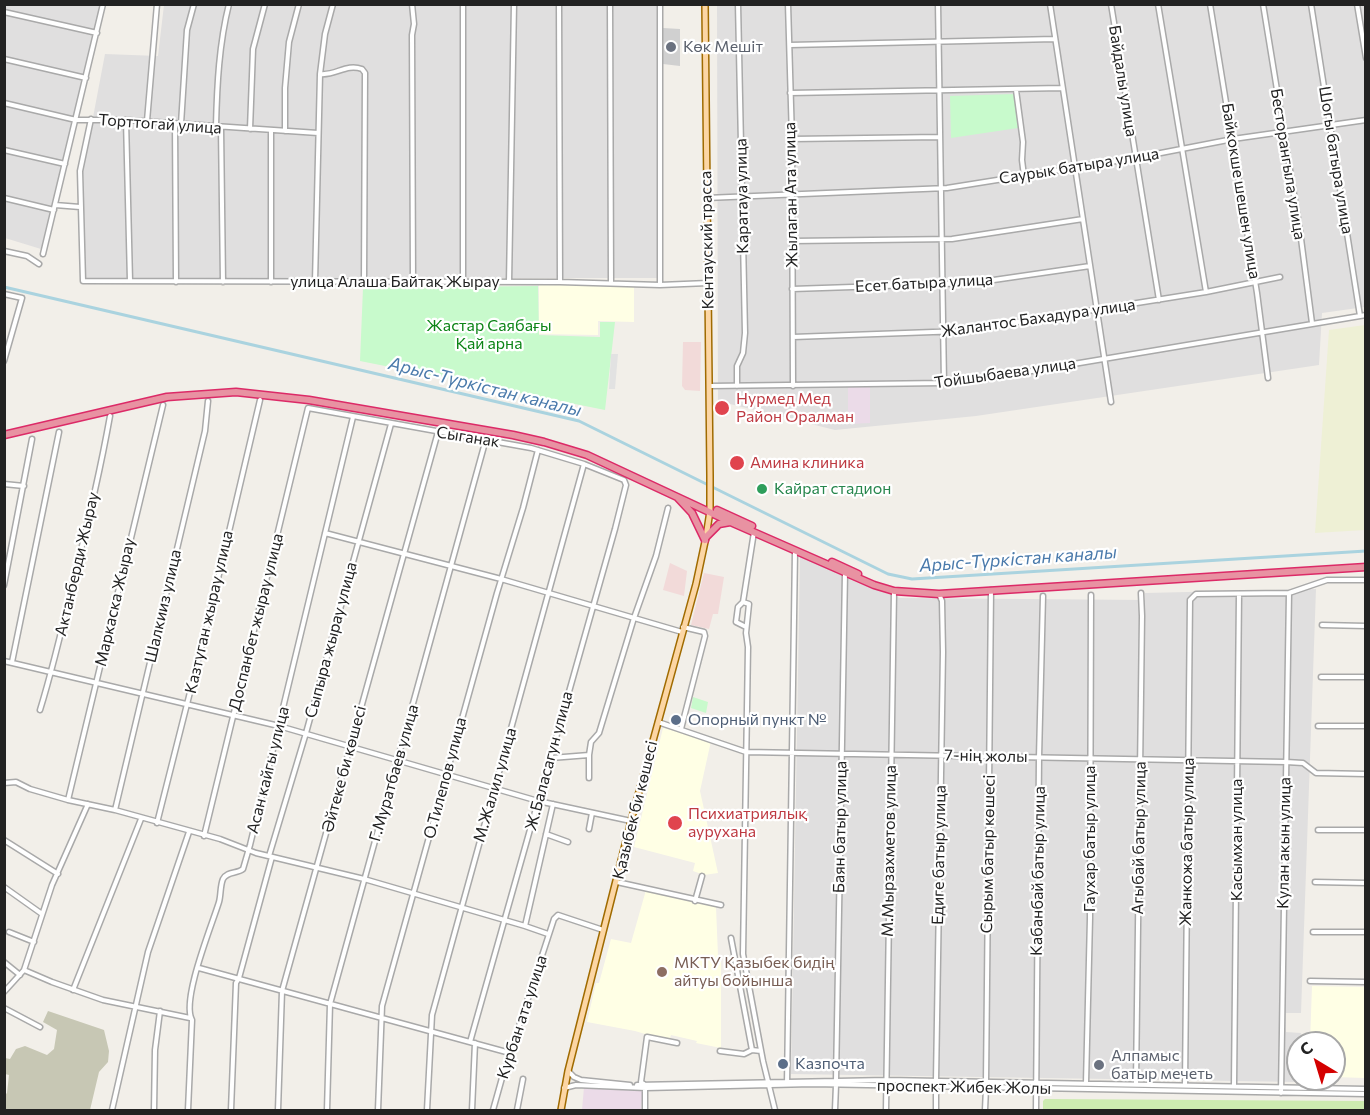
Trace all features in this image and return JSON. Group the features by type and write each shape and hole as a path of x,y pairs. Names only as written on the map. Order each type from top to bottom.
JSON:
{"highway":[{"path":"4,433 166,393 211,388 261,390 310,396 545,438 588,452 875,581 914,590 1365,565"},
{"path":"4,433 167,397 211,392 261,394 309,400 544,442 587,455 676,496 710,508 732,522 845,573 894,591 939,594 1365,565"},
{"path":"676,496 692,513 706,539 719,524 732,522"}],"main road":[{"name":"Кентауский трасса","path":"705,4 710,494"},
{"name":"Қазыбек би көшесі","path":"561,1110 568,1071 631,821 706,539 710,494"}],"street":[{"path":"43,254 103,4"},
{"path":"147,121 157,4"},
{"path":"181,124 187,30 194,4"},
{"path":"223,282 218,71 230,4"},
{"path":"250,129 253,49 265,4"},
{"path":"285,131 285,88 289,42 299,4"},
{"path":"315,282 320,75 325,34 333,4"},
{"path":"412,4 414,24 412,35 413,282"},
{"path":"463,4 463,282"},
{"path":"509,282 514,4"},
{"path":"559,4 560,282"},
{"path":"610,4 611,283"},
{"path":"660,4 660,285"},
{"name":"Каратауа улица","path":"737,386 737,366 743,353 745,333 738,4"},
{"name":"Жылаган Ата улица","path":"788,4 792,139 793,386"},
{"path":"938,4 944,383"},
{"path":"1050,4 1111,402"},
{"name":"Байдалы улица","path":"1111,4 1159,300"},
{"path":"1158,4 1206,292"},
{"name":"Байкокше шешен улица","path":"1210,4 1233,139 1268,378"},
{"name":"Бесторангыла улица","path":"1263,4 1300,231 1312,323"},
{"name":"Шогы батыра улица","path":"1311,4 1360,316"},
{"path":"1357,4 1365,58"},
{"path":"4,12 97,33"},
{"path":"790,45 1054,39"},
{"path":"4,59 86,78"},
{"path":"320,75 328,75 342,68 354,66 365,73 364,282"},
{"path":"790,93 1062,88"},
{"path":"1016,90 1023,142 1024,176"},
{"name":"Торттогай улица","path":"4,103 76,120 147,121 318,133"},
{"path":"4,198 54,207 80,207 80,171 91,119"},
{"path":"126,120 130,281"},
{"name":"Саурык батыра улица","path":"706,198 941,187 1024,176 1233,139 1365,120"},
{"path":"175,123 176,282"},
{"path":"271,130 271,282"},
{"path":"792,139 940,137"},
{"path":"4,150 65,164"},
{"name":"улица Алаша Байтақ Жырау","path":"80,207 83,281 560,282 660,285 708,282"},
{"path":"792,241 941,239 1083,219"},
{"path":"4,251 27,256 39,264"},
{"name":"Есет батыра улица","path":"792,289 973,284 1090,266"},
{"name":"Жалантос Бахадура улица","path":"794,337 944,333 1159,300 1280,277"},
{"path":"4,294 22,298 4,361"},
{"name":"Тойшыбаева улица","path":"710,386 972,381 1365,315"},
{"name":"Казтуган жырау улица","path":"157,823 260,400"},
{"name":"Шалкииз улица","path":"115,810 205,431 208,401"},
{"name":"Маркаска Жырау","path":"68,800 162,405"},
{"name":"Сыганак","path":"308,408 538,450 584,464 624,480"},
{"name":"Доспанбет жырау улица","path":"204,836 308,408"},
{"name":"Актанберди Жырау","path":"39,710 85,536 110,416"},
{"name":"Асан кайгы улица","path":"188,1110 190,999 195,974 222,891 224,878 228,874 240,872 243,869 352,417"},
{"name":"Сыпыра жырау улица","path":"231,1110 236,983 391,424"},
{"path":"12,662 59,432"},
{"name":"Әйтеке би көшесі","path":"278,1110 282,991 438,432"},
{"path":"4,585 32,439"},
{"name":"Г.Муратбаев улица","path":"327,1110 330,1004 486,439"},
{"name":"О.Тилепов улица","path":"378,1110 381,1017 446,775 538,450"},
{"name":"М.Жалил улица","path":"427,1110 432,1014 584,464"},
{"name":"Ж.Баласагун улица","path":"472,1110 473,1043 505,919 621,506 626,485 624,480"},
{"path":"4,484 24,486"},
{"path":"589,778 591,741 599,733 634,618 656,556 668,508"},
{"path":"746,627 736,622 738,607 743,602 754,531"},
{"path":"324,533 501,579 634,618 704,632 705,636 681,729"},
{"path":"787,1083 796,550"},
{"name":"Баян батыр улица","path":"835,1110 845,573"},
{"path":"1239,594 1289,593 1327,580 1365,580"},
{"name":"Сырым батыр көшесі","path":"986,1082 991,590"},
{"name":"М.Мырзахметов улица","path":"886,1110 894,591"},
{"name":"Агыбай батыр улица","path":"1136,1083 1141,593"},
{"name":"Кулан акын улица","path":"1281,1093 1289,593"},
{"name":"Едиге батыр улица","path":"936,1110 943,652 942,601 939,594"},
{"name":"Жанкожа батыр улица","path":"1185,1085 1190,600 1197,594 1239,594"},
{"name":"Касымхан улица","path":"1234,1086 1239,594"},
{"name":"Гаухар батыр улица","path":"1086,1083 1090,918 1091,595"},
{"name":"Кабанбай батыр улица","path":"1036,1110 1039,757 1043,596"},
{"path":"743,602 749,604 746,627 748,647 742,954 775,1110"},
{"path":"1322,625 1365,626"},
{"path":"4,661 279,726 538,801 631,821"},
{"path":"1321,676 1365,676"},
{"name":"7-нің жолы","path":"657,722 746,752 1303,762 1316,773 1365,774"},
{"path":"1318,726 1365,726"},
{"path":"551,758 589,755"},
{"name":"Курбан ата улица","path":"4,783 16,782 30,789 68,800 115,810 270,857 364,879 505,919 548,934 493,1110"},
{"path":"4,992 24,970 42,914 88,804"},
{"path":"525,926 553,804"},
{"path":"589,829 592,813"},
{"path":"74,990 141,819"},
{"path":"1318,830 1365,830"},
{"path":"112,1110 152,940 189,832"},
{"path":"546,834 568,842"},
{"path":"4,840 58,874"},
{"path":"695,901 702,876"},
{"path":"616,882 721,905"},
{"path":"1315,882 1365,883"},
{"path":"4,887 42,914"},
{"path":"548,934 558,915 604,931"},
{"path":"9,932 34,942"},
{"path":"1313,932 1365,932"},
{"path":"731,938 752,1050"},
{"path":"4,962 20,975"},
{"path":"198,968 510,1053"},
{"path":"24,970 74,990 120,1004 190,1018"},
{"path":"1310,981 1365,982"},
{"path":"4,1008 40,1028"},
{"path":"154,1110 155,1050 160,1011"},
{"path":"645,1110 646,1086 641,1082 647,1037 677,1043"},
{"path":"720,1051 744,1054 752,1050 761,1051"},
{"name":"проспект Жибек Жолы","path":"568,1071 581,1080 646,1086"},
{"path":"517,1110 523,1079"},
{"name":"проспект Жибек Жолы","path":"564,1088 576,1085 836,1083 886,1080 986,1088 1365,1094"},
{"name":"проспект Жибек Жолы","path":"836,1083 886,1086 986,1082 1136,1083 1365,1089"},
{"path":"985,1110 986,1088"}],"shaded area":[{"path":"4,5 100,5 41,249 5,238"},
{"path":"164,5 657,5 659,278 85,278 83,170 105,54 158,56"},
{"path":"717,5 1365,5 1365,307 1322,313 1319,365 976,416 835,430 718,401"},
{"name":"Көк Мешіт","path":"663,28 680,29 680,66 663,64"},
{"path":"539,285 634,286 634,322 598,321 598,335 539,334"},
{"path":"1365,325 1365,530 1315,533 1329,330"},
{"path":"683,342 701,342 700,391 685,390 682,386"},
{"path":"611,354 618,354 615,389 609,389"},
{"path":"848,387 870,387 870,423 848,424"},
{"path":"800,556 858,583 900,598 1145,600 1145,593 1316,589 1301,1013 1286,1013 1286,1082 791,1074"},
{"path":"670,563 687,571 684,596 663,590"},
{"path":"704,573 724,577 718,614 713,614 709,629 691,625"},
{"path":"663,728 711,741 700,791 718,873 704,875 693,871 695,863 634,847"},
{"name":"МКТУ Қазыбек бидің айтуы бойынша","path":"646,890 716,907 718,956 721,957 721,1048 671,1035 669,1041 635,1031 587,1022 596,983 599,983 611,939 631,943"},
{"path":"1312,986 1365,987 1365,1078 1346,1077 1346,1031 1310,1031"},
{"path":"48,1011 104,1030 109,1051 108,1062 99,1072 90,1110 5,1110 9,1075 5,1074 5,1058 10,1059 16,1049 25,1046 47,1055 54,1049 57,1030 43,1022"},
{"path":"584,1087 643,1090 641,1110 582,1110"}],"green space":[{"path":"1015,94 1018,128 951,138 950,96"},
{"name":"Жастар Саябағы Қай арна","path":"538,286 539,335 600,337 600,322 615,322 605,410 360,361 363,288"},
{"path":"693,697 708,702 706,713 691,708"},
{"path":"1045,1099 1365,1101 1366,1110 1043,1110"}],"waterway":[{"name":"Арыс-Түркістан каналы","path":"4,287 579,421 888,574 912,579 1366,551"}],"place":[{"name":"Көк Мешіт","path":"671,47"},
{"name":"Нурмед Мед Район Оралман","path":"722,408"},
{"name":"Амина клиника","path":"737,463"},
{"name":"Кайрат стадион","path":"762,489"},
{"name":"Опорный пункт №","path":"676,720"},
{"name":"Психиатриялық аурухана","path":"675,823"},
{"name":"МКТУ Қазыбек бидің айтуы бойынша","path":"662,972"},
{"name":"Казпочта","path":"783,1064"},
{"name":"Алпамыс батыр мечеть","path":"1099,1065"}]}
